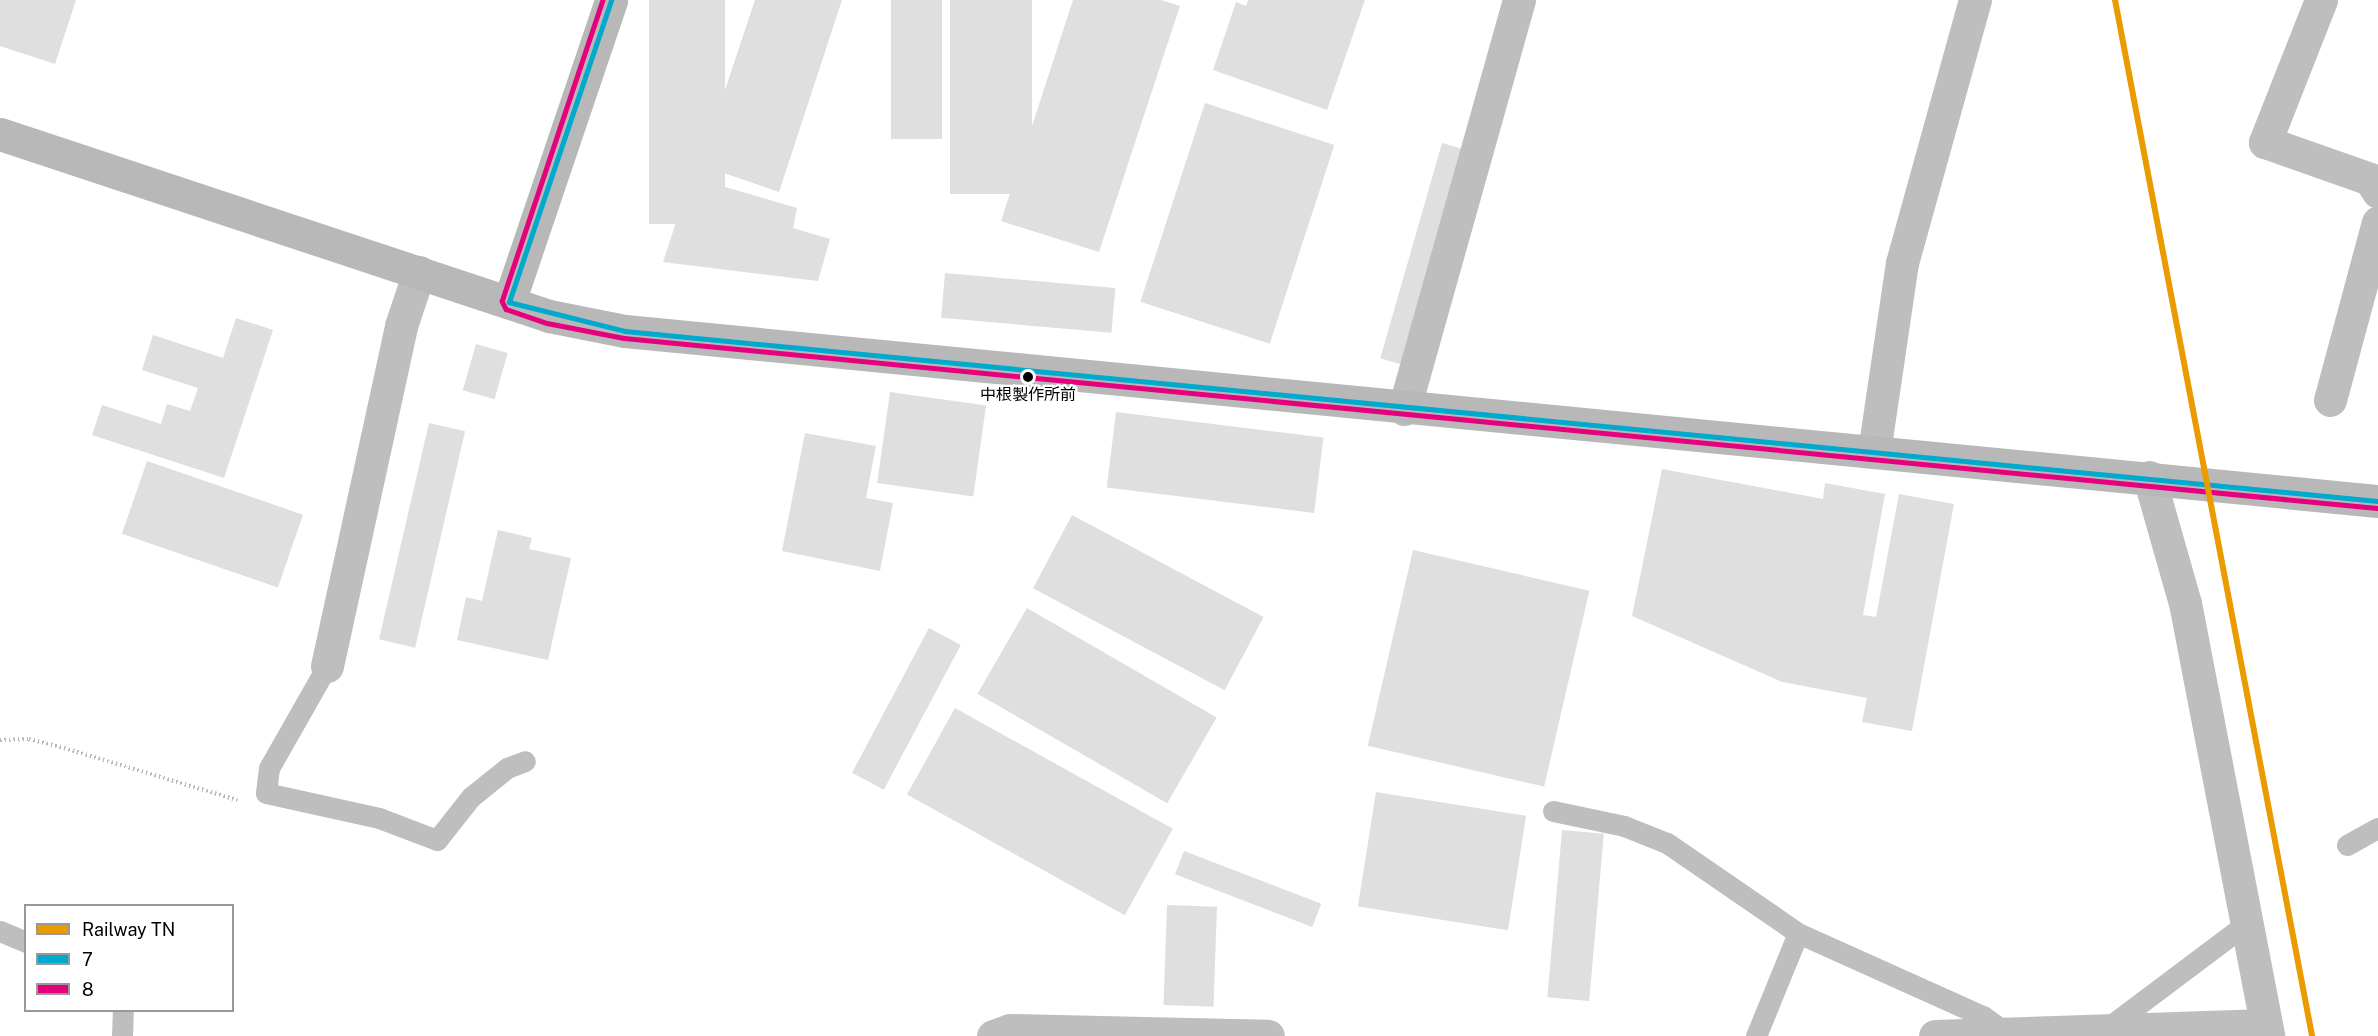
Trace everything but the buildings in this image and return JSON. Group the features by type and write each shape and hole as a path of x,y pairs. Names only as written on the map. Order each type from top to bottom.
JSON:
{"street":[{"path":"509,302 610,0"},
{"path":"1874,452 1902,263 1975,0"},
{"path":"2321,0 2265,142 2370,180 2378,192"},
{"path":"1404,409 1525,3"},
{"path":"0,134 509,302 625,331 1404,409 2149,477 2378,501"},
{"path":"2330,400 2378,222"},
{"path":"327,666 401,326 419,272"},
{"path":"1935,1036 2106,1029 2267,1031 2185,603 2149,477"},
{"path":"993,1036 1010,1030 1268,1036"}],"lane":[{"path":"327,666 269,768 266,793 379,818 437,840 471,797 507,768 525,760"},
{"path":"1553,811 1624,825 1667,843 1798,933 1983,1017 2009,1034"},
{"path":"2348,845 2378,828"},
{"path":"2106,1029 2246,924"},
{"path":"0,931 24,941"},
{"path":"1756,1036 1798,933"},
{"path":"122,1036 123,1012"}],"path":[{"path":"0,740 29,739 64,747 238,801 266,793"}],"rail line":[{"name":"TN","path":"2115,0 2312,1036"}],"transit line":[{"name":"8","path":"603,0 502,301 506,309 547,323 624,338 2377,508"},
{"name":"7","path":"509,302 611,0"},
{"name":"7","path":"509,302 625,331 2378,501"}],"place":[{"name":"中根製作所前","path":"1028,377"}]}
